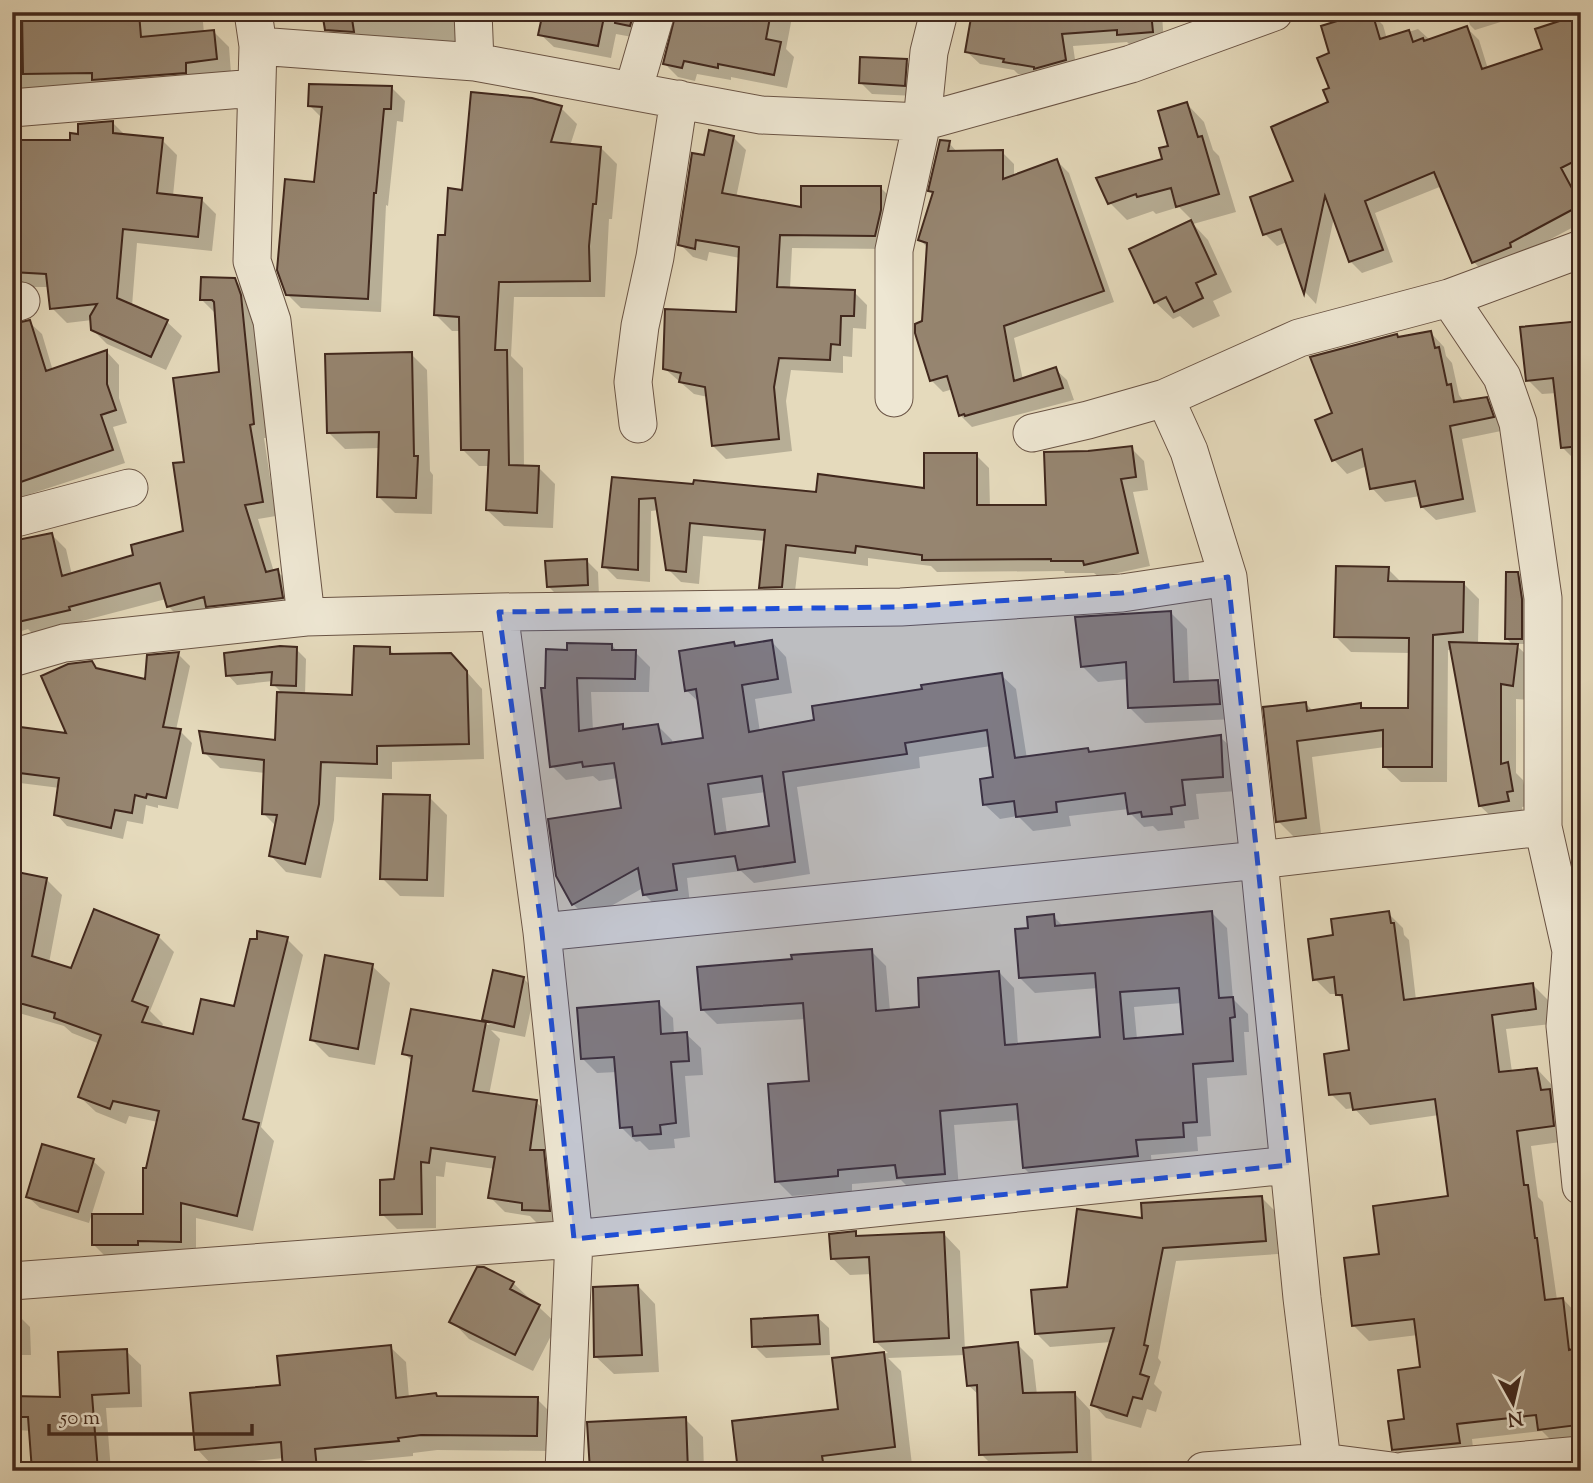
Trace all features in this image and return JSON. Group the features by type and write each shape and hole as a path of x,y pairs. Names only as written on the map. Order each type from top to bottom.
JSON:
{"street":[{"path":"473,12 475,62"},
{"path":"633,91 656,12"},
{"path":"894,398 894,250 922,122 929,52 939,12"},
{"path":"306,617 272,321 252,261 256,29 475,62 761,115 922,122 1131,64 1274,12"},
{"path":"12,108 256,88"},
{"path":"638,424 633,382 640,326 654,257 679,99"},
{"path":"1032,433 1165,398 1299,338 1449,298 1581,248"},
{"path":"1449,298 1502,377 1518,423 1543,598 1543,827 1571,951 1565,1026 1581,1186"},
{"path":"1165,398 1189,451 1228,577 1302,1298 1322,1462"},
{"path":"12,519 130,488"},
{"path":"12,658 64,643 306,617 901,607 1122,593 1228,577"},
{"path":"499,612 542,932 574,1239 564,1471"},
{"path":"542,932 1259,860 1543,827"},
{"path":"12,1281 574,1239 1289,1166"},
{"path":"1404,1471 1581,1455"},
{"path":"1203,1471 1322,1462 1392,1471"}],"highlighted area":[{"path":"1228,577 1289,1165 574,1239 542,932 499,612 901,607 1122,593"}],"building":[{"path":"22,12 80,12 80,17 139,13 141,37 214,30 217,59 186,63 186,73 92,80 92,73 23,74"},
{"path":"322,12 351,12 354,32 325,30"},
{"path":"543,12 577,12 604,17 598,46 538,35"},
{"path":"616,12 634,12 630,26 615,23"},
{"path":"676,12 771,12 766,39 781,42 774,75 718,64 718,68 684,61 682,68 663,64"},
{"path":"972,12 1151,12 1153,32 1117,35 1117,30 1062,34 1066,60 1034,69 1003,62 1004,59 965,52"},
{"path":"1372,12 1380,39 1409,30 1413,42 1423,38 1424,41 1467,26 1482,69 1542,49 1535,29 1581,14 1581,158 1561,168 1581,205 1510,243 1511,247 1472,263 1434,172 1365,201 1383,250 1349,262 1325,196 1304,294 1281,229 1263,235 1250,197 1293,181 1271,127 1328,102 1323,90 1329,88 1317,58 1329,53 1321,26"},
{"path":"860,57 907,59 905,86 859,83"},
{"path":"309,84 392,86 391,109 384,109 374,193 368,299 286,295 277,270 285,179 314,182 322,107 308,106"},
{"path":"471,92 532,98 562,106 551,142 601,147 589,246 590,281 499,282 495,350 507,350 509,465 539,466 537,513 486,510 489,450 461,450 459,317 434,315 438,235 445,235 448,188 462,190"},
{"path":"1187,102 1198,137 1202,136 1219,194 1176,207 1171,188 1137,197 1136,194 1108,204 1096,178 1162,159 1159,148 1168,146 1158,111"},
{"path":"113,121 113,133 163,138 157,193 202,198 198,237 123,229 117,298 168,320 151,357 91,330 90,316 97,304 50,309 46,274 12,272 12,140 70,140 70,133 78,134 78,124"},
{"path":"709,130 734,136 722,193 801,207 801,186 881,186 881,210 875,236 780,235 777,287 855,290 854,316 841,316 840,345 831,344 830,360 779,358 774,387 779,439 712,446 705,387 679,382 681,373 663,369 665,309 736,312 739,247 696,240 695,249 678,245 692,153 704,155"},
{"path":"940,140 950,141 948,151 1003,150 1003,179 1057,159 1104,291 1004,326 1014,381 1056,367 1063,388 965,416 959,416 947,376 930,381 915,333 915,324 922,321 927,243 918,240 933,192 928,191"},
{"path":"1191,220 1216,274 1196,283 1203,298 1174,312 1166,297 1154,303 1129,249"},
{"path":"201,277 235,278 241,295 254,424 250,425 263,502 245,505 266,572 278,569 283,598 206,607 204,597 167,607 160,583 69,607 70,610 18,622 12,596 12,541 52,533 62,576 133,555 131,545 183,531 173,463 184,462 173,378 219,372 214,302 200,300"},
{"path":"30,320 46,371 107,350 107,384 116,410 101,415 113,450 12,485 12,324"},
{"path":"1581,321 1581,446 1561,448 1553,378 1526,381 1520,327"},
{"path":"1431,331 1435,348 1439,347 1447,385 1451,384 1454,402 1487,397 1494,417 1450,426 1463,499 1421,507 1415,481 1370,489 1362,449 1332,461 1315,420 1332,413 1310,357 1397,334 1398,337"},
{"path":"412,352 414,456 418,456 416,498 377,497 379,432 327,433 325,354"},
{"path":"1132,446 1136,477 1121,479 1138,553 1084,565 1083,561 1051,559 922,560 922,555 856,546 855,553 786,545 782,587 759,588 765,530 690,523 686,572 666,570 655,498 639,499 638,570 602,567 612,477 693,484 694,480 816,492 818,474 924,488 924,453 977,453 977,505 1046,505 1044,452"},
{"path":"587,559 588,585 547,587 545,561"},
{"path":"1336,566 1389,567 1388,581 1464,582 1463,632 1433,635 1432,767 1383,767 1383,730 1297,741 1306,818 1276,822 1263,707 1306,702 1307,711 1361,703 1361,708 1408,708 1409,638 1334,637"},
{"path":"1506,572 1518,572 1522,599 1522,639 1505,639"},
{"path":"1171,611 1174,682 1218,680 1220,704 1128,708 1126,662 1081,667 1075,617"},
{"path":"772,640 778,679 742,685 749,732 814,720 812,706 1002,673 1015,758 1088,748 1089,752 1221,735 1223,777 1182,780 1185,805 1171,807 1172,814 1142,817 1141,812 1128,814 1125,793 1056,802 1057,812 1016,817 1014,801 983,805 980,779 993,777 987,730 905,743 907,754 783,772 795,862 738,870 735,856 673,864 677,890 643,895 638,868 572,905 556,876 548,819 621,808 614,763 583,767 582,762 550,767 541,688 545,688 546,649 567,650 567,643 612,644 612,650 636,650 635,679 577,678 579,731 623,724 623,729 658,724 662,744 703,738 696,689 685,691 679,651 734,642 735,646","holes":["762,776 769,826 715,834 708,784"]},
{"path":"1449,642 1518,644 1513,686 1501,684 1501,764 1508,762 1513,791 1507,792 1509,801 1479,806"},
{"path":"280,646 297,647 296,686 271,685 272,672 226,676 224,653"},
{"path":"354,646 390,647 390,654 451,653 467,671 469,744 377,746 377,764 321,762 319,804 305,864 269,856 277,815 262,814 264,760 203,753 199,731 275,740 277,692 352,695"},
{"path":"179,652 163,727 181,729 166,798 147,794 146,798 135,795 132,813 115,810 111,828 54,815 59,778 12,772 12,726 66,733 41,676 68,664 92,661 96,668 145,679 147,655"},
{"path":"383,794 430,795 427,880 380,879"},
{"path":"12,871 47,878 32,956 71,968 94,909 159,935 132,1001 148,1007 142,1022 193,1034 201,999 234,1006 250,939 257,939 257,931 288,937 243,1119 259,1123 237,1216 181,1203 181,1242 138,1241 138,1245 92,1245 92,1214 143,1214 143,1168 146,1168 159,1111 113,1101 110,1109 78,1097 101,1035 54,1018 55,1013 23,1004 12,1004"},
{"path":"1212,911 1219,998 1233,997 1235,1017 1230,1018 1233,1061 1193,1064 1197,1122 1183,1123 1184,1137 1136,1140 1138,1156 1023,1168 1017,1104 940,1111 945,1174 897,1178 895,1165 838,1170 838,1176 775,1182 768,1084 809,1081 803,1003 701,1010 697,967 792,959 791,955 872,949 876,1011 919,1007 918,978 999,971 1005,1045 1100,1037 1095,973 1019,978 1015,929 1028,928 1027,917 1054,914 1055,926","holes":["1179,988 1183,1034 1124,1039 1120,992"]},
{"path":"1389,911 1391,923 1394,923 1404,1000 1533,983 1536,1009 1492,1015 1499,1072 1537,1068 1541,1090 1550,1089 1554,1126 1517,1131 1524,1185 1528,1185 1537,1238 1545,1300 1563,1298 1569,1350 1573,1349 1579,1397 1574,1397 1578,1425 1538,1430 1536,1415 1457,1424 1460,1443 1392,1450 1388,1421 1404,1419 1398,1370 1420,1367 1414,1319 1352,1326 1344,1258 1379,1254 1373,1206 1448,1196 1435,1099 1353,1110 1350,1093 1329,1095 1324,1054 1349,1050 1342,995 1336,995 1334,977 1313,980 1308,939 1333,935 1331,919"},
{"path":"325,955 373,964 358,1049 310,1040"},
{"path":"493,970 524,977 514,1027 482,1020"},
{"path":"659,1001 661,1034 687,1032 689,1061 671,1062 676,1123 660,1125 661,1134 633,1136 632,1127 620,1128 614,1057 581,1059 577,1008"},
{"path":"411,1009 486,1022 473,1091 537,1100 530,1150 544,1150 550,1211 522,1210 522,1203 488,1198 495,1157 431,1148 429,1163 421,1162 422,1214 380,1215 380,1180 394,1179 412,1056 402,1054"},
{"path":"42,1144 94,1159 78,1212 26,1197"},
{"path":"1262,1196 1266,1241 1163,1248 1144,1345 1148,1346 1140,1374 1149,1377 1142,1399 1133,1397 1127,1416 1091,1405 1114,1328 1035,1334 1031,1290 1067,1287 1077,1209 1142,1218 1141,1203"},
{"path":"856,1231 856,1236 944,1232 949,1338 874,1342 869,1257 831,1259 829,1234"},
{"path":"477,1267 484,1267 514,1282 510,1289 540,1305 515,1355 449,1322"},
{"path":"638,1285 642,1355 594,1357 593,1287"},
{"path":"818,1315 820,1344 752,1347 751,1319"},
{"path":"1018,1342 1023,1393 1075,1392 1077,1452 979,1455 977,1385 967,1386 963,1348"},
{"path":"391,1345 396,1398 436,1393 437,1396 538,1397 537,1436 421,1435 398,1438 399,1441 315,1449 317,1469 296,1471 283,1471 281,1442 195,1450 190,1393 280,1385 277,1356"},
{"path":"127,1349 129,1393 92,1395 98,1471 32,1471 28,1417 12,1417 12,1396 60,1397 58,1352"},
{"path":"884,1352 895,1447 822,1456 823,1462 738,1471 732,1421 838,1409 832,1358"},
{"path":"686,1417 688,1471 590,1471 587,1422"}]}
